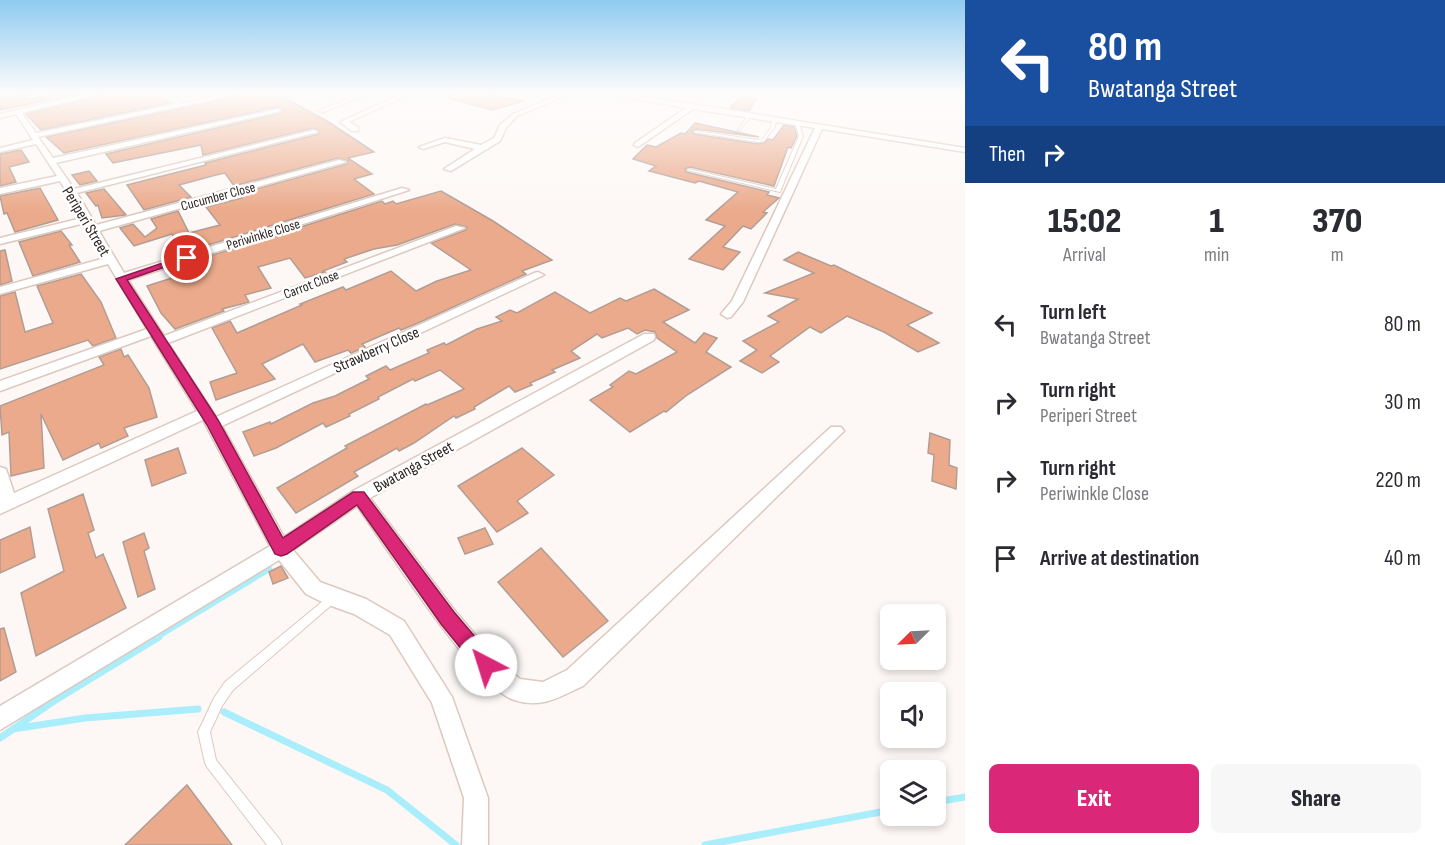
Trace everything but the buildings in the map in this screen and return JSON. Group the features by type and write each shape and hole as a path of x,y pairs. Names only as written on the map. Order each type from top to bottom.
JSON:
{"street":[{"name":"Periperi Street","path":"33,133 72,192 121,279 209,418 281,549 313,588 333,598 359,606 397,628 441,697 476,798 475,845"},
{"path":"0,150 56,133"},
{"path":"52,160 175,133"},
{"path":"72,192 308,133"},
{"path":"448,169 497,139 500,133"},
{"path":"638,145 654,133"},
{"path":"727,314 737,302 816,133"},
{"path":"860,133 965,150"},
{"path":"423,147 445,140 482,148"},
{"name":"Cucumber Close","path":"0,242 91,224 342,162"},
{"path":"0,191 61,178"},
{"name":"Periwinkle Close","path":"121,279 405,190"},
{"name":"Carrot Close","path":"0,386 157,336 460,228"},
{"path":"0,291 111,260"},
{"name":"Strawberry Close","path":"4,505 538,275"},
{"name":"Bwatanga Street","path":"0,719 281,549 358,496 649,337"},
{"path":"358,496 448,618 486,665 516,690 544,693 575,678 836,431"},
{"path":"0,473 4,505"}],"lane":[{"path":"706,133 758,141 764,140 769,133"},
{"path":"689,170 778,191 800,133"},
{"path":"275,845 211,763 204,732 218,702 229,686 333,598"}],"waterway":[{"path":"156,638 270,569"},
{"path":"13,729 54,701 159,637"},
{"path":"13,729 85,718 198,709"},
{"path":"224,712 387,790 456,845"},
{"path":"0,738 13,729"},
{"path":"946,800 965,797"},
{"path":"705,845 880,812"}],"route":[{"path":"187,258 121,279 213,424 281,549 358,496 448,618 486,665"}]}
